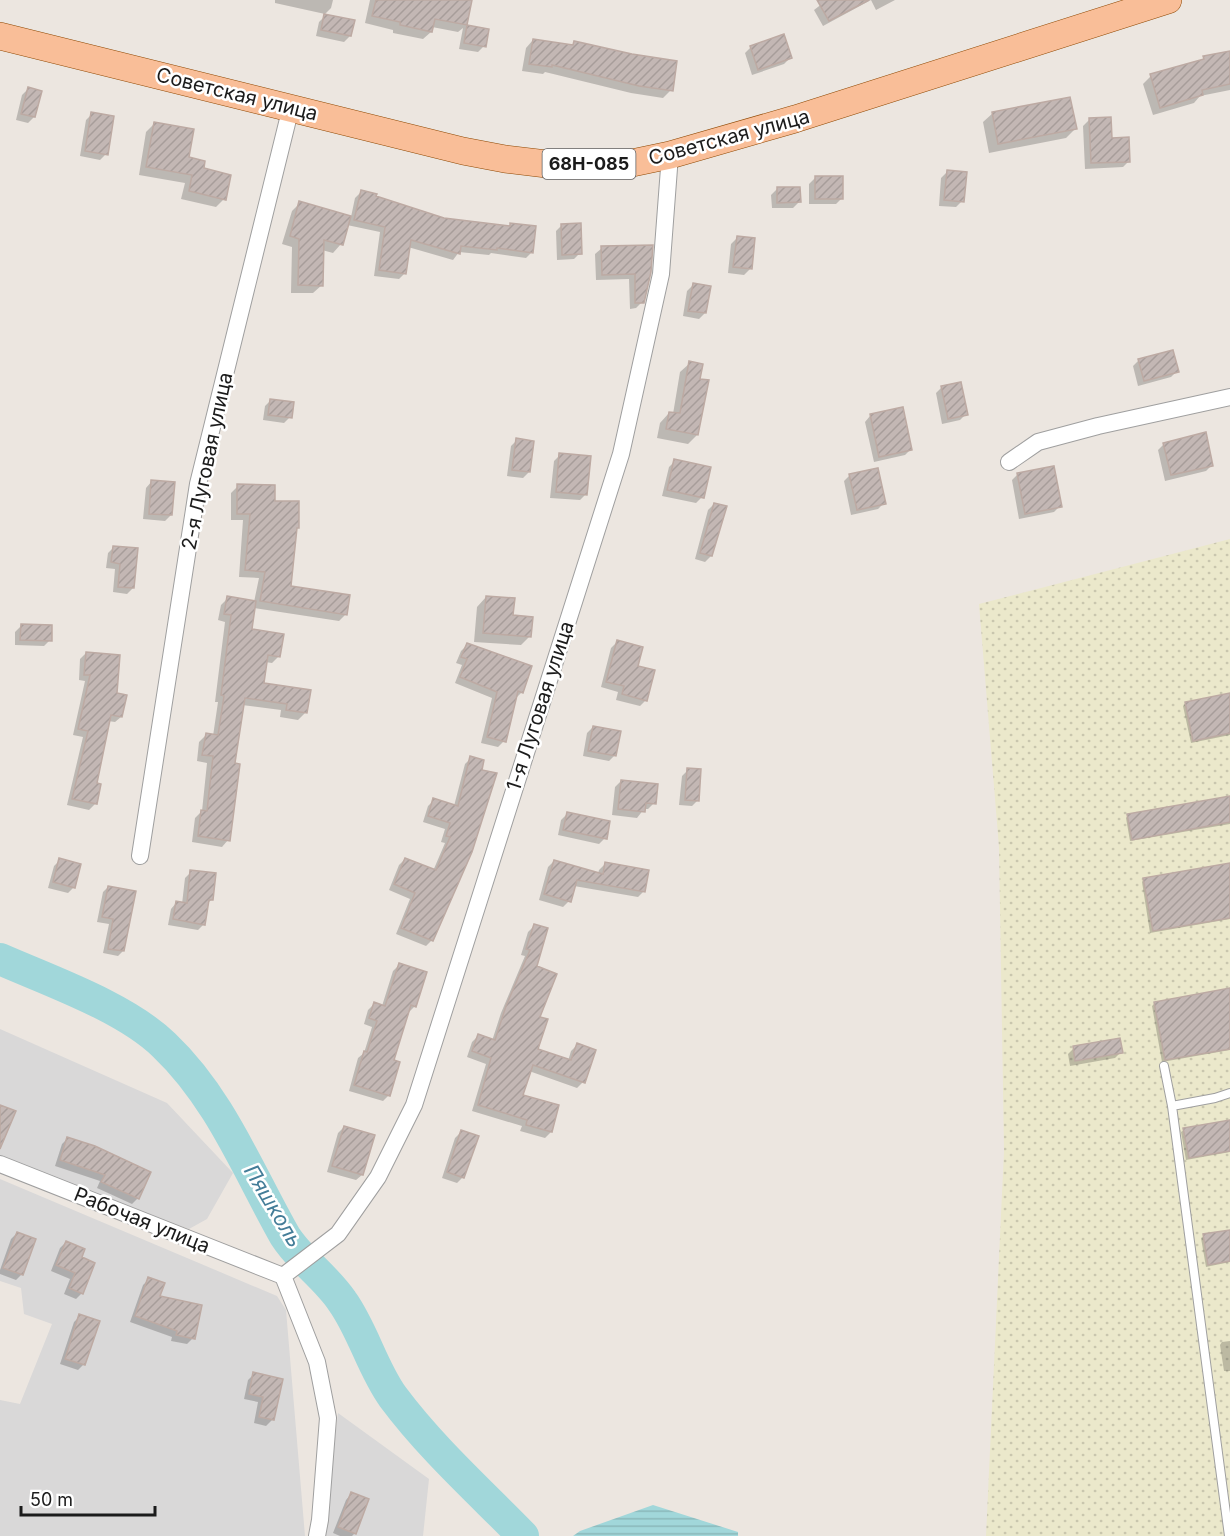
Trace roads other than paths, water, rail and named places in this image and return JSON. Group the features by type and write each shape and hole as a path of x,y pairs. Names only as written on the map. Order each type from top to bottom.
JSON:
{"main road":[{"name":"Советская улица","path":"0,36 463,151 555,165 632,163 670,155 795,119 1168,0"}],"street":[{"name":"2-я Луговая улица","path":"140,856 198,484 291,107"},
{"name":"1-я Луговая улица","path":"283,1276 338,1234 378,1177 414,1105 621,454 661,274 670,155"},
{"path":"1009,462 1038,442 1098,426 1230,397"},
{"name":"Рабочая улица","path":"0,1164 283,1276"},
{"path":"283,1276 316,1362 328,1418 320,1521 316,1536"}],"lane":[{"path":"1164,1066 1172,1106 1229,1536"},
{"path":"1172,1106 1230,1093"}],"water":[{"path":"653,1505 738,1532 738,1536 573,1536 580,1531"}],"waterway":[{"name":"Пяшколь","path":"0,959 86,996 129,1019 148,1031 184,1066 232,1136 291,1245 336,1292 349,1312 379,1374 393,1397 439,1452 523,1536"}]}
